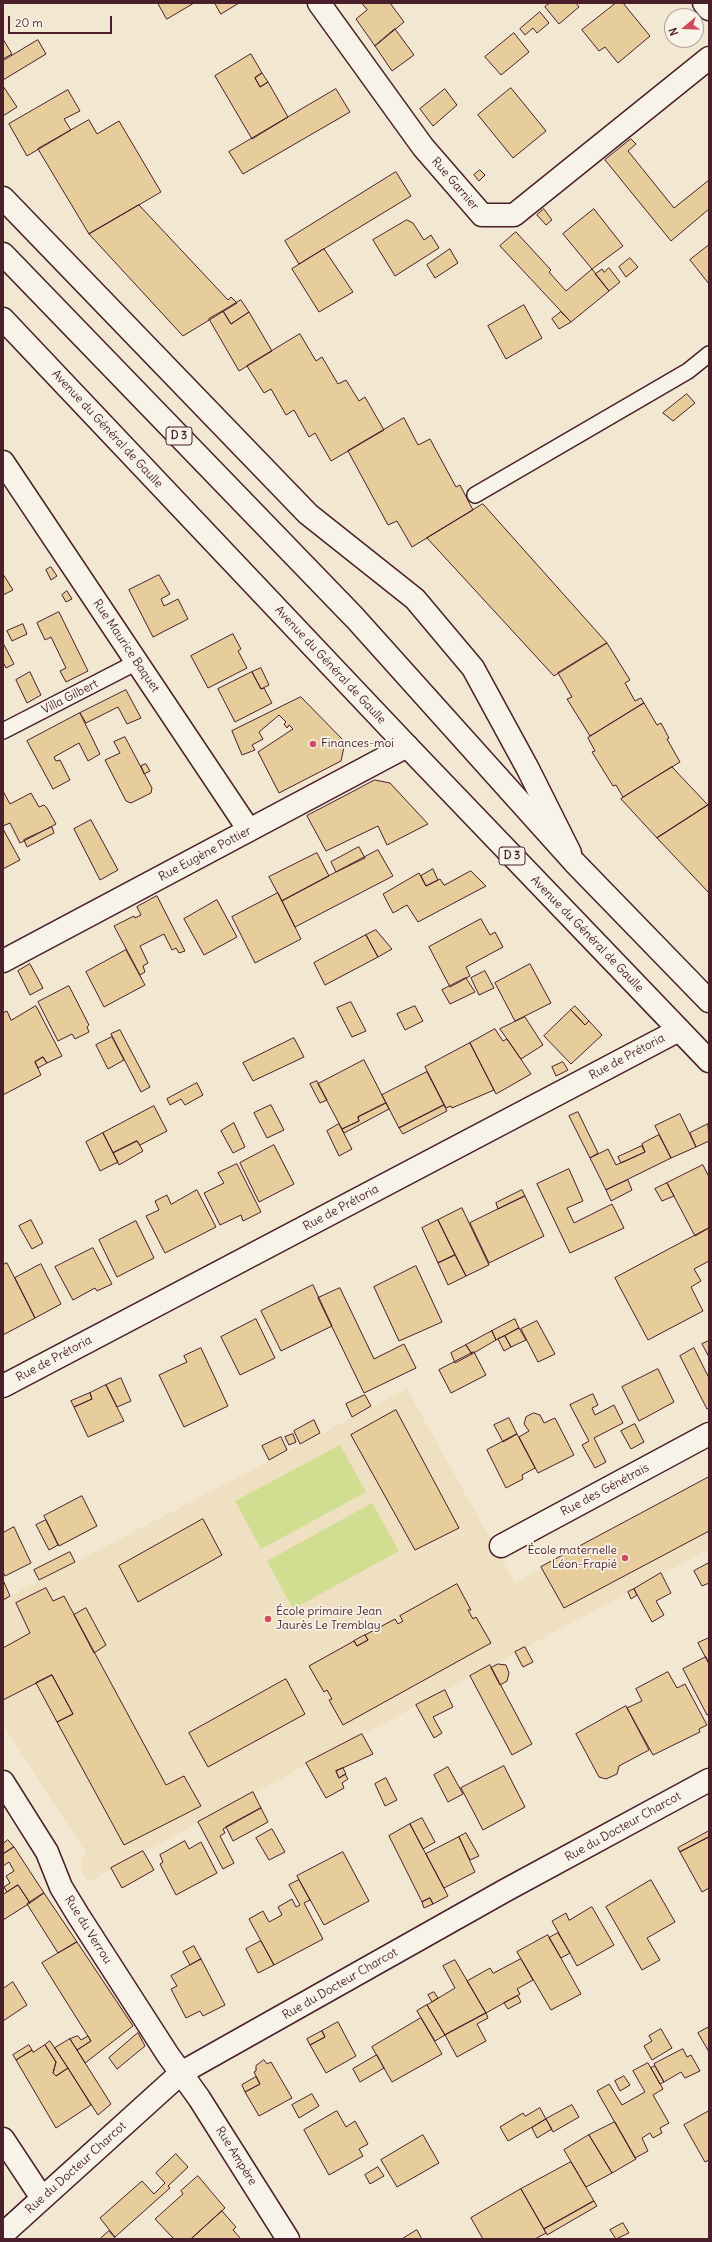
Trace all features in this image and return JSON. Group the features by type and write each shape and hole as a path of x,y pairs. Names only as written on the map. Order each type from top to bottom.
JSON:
{"street":[{"name":"Rue Garnier","path":"319,3 423,147 482,215 514,215 709,58"},
{"path":"704,3 709,9"},
{"path":"3,198 308,514 414,599 472,668 528,769 574,862"},
{"name":"D 3","path":"3,254 355,618 574,862 709,1001"},
{"name":"Avenue du Général de Gaulle","path":"3,319 407,746 709,1061"},
{"name":"Rue Maurice Baquet","path":"3,462 249,830"},
{"name":"Rue Eugène Pottier","path":"3,961 407,746"},
{"name":"Rue de Prétoria","path":"3,1386 679,1030"},
{"name":"Rue des Génétrais","path":"501,1546 709,1434"},
{"name":"Rue du Docteur Charcot","path":"3,2234 181,2073 506,1890 709,1780"},
{"name":"Rue du Verrou","path":"3,1782 47,1852 61,1887 181,2073"},
{"name":"Rue Ampère","path":"181,2073 199,2098 288,2239"},
{"path":"3,2139 42,2198"}],"lane":[{"path":"475,495 688,371 709,354"},
{"name":"Villa Gilbert","path":"3,731 137,662"}],"shaded area":[{"name":"École primaire Jean Jaurès Le Tremblay","path":"407,1389 515,1583 709,1477 709,1549 88,1882 80,1869 83,1867 80,1860 87,1854 3,1725 3,1600"}],"green space":[{"path":"340,1445 366,1492 261,1549 235,1501"},
{"path":"372,1503 399,1551 293,1609 267,1561"}],"building":[{"path":"158,3 194,3 167,19"},
{"path":"215,3 239,3 221,14"},
{"path":"362,3 390,3 404,22 375,46 356,19 367,10"},
{"path":"550,3 576,3 579,7 559,24 545,7"},
{"path":"616,3 623,3 650,36 618,63 605,47 599,51 582,30"},
{"path":"540,12 549,23 537,33 533,28 525,35 520,29"},
{"path":"395,29 414,55 392,71 375,46"},
{"path":"514,33 529,52 501,75 485,57"},
{"path":"3,39 12,54 3,59"},
{"path":"38,40 46,54 3,80 3,61"},
{"path":"251,54 262,73 255,78 260,87 268,82 288,117 252,139 215,76"},
{"path":"262,73 268,82 260,87 255,78"},
{"path":"3,86 17,107 3,116"},
{"path":"511,88 546,131 513,158 478,115"},
{"path":"336,89 350,112 243,174 229,152"},
{"path":"445,89 457,105 433,126 420,109"},
{"path":"68,90 80,111 64,119 71,130 27,156 9,124"},
{"path":"89,120 97,134 119,121 161,192 89,234 38,149"},
{"path":"631,139 636,144 628,151 674,208 709,180 709,209 671,241 605,160"},
{"path":"480,170 485,175 479,181 474,175"},
{"path":"396,172 411,196 299,264 285,241"},
{"path":"139,205 228,300 231,297 237,303 183,336 89,234"},
{"path":"544,209 552,220 546,225 537,215"},
{"path":"594,209 623,246 592,269 563,234"},
{"path":"407,220 413,223 424,240 431,235 439,248 395,276 373,240"},
{"path":"516,232 551,270 549,272 566,291 592,269 609,291 571,322 500,246"},
{"path":"709,245 709,284 690,260"},
{"path":"324,249 353,292 319,312 292,269"},
{"path":"450,249 458,263 435,278 427,265"},
{"path":"630,258 638,267 626,277 619,267"},
{"path":"609,268 620,282 609,291 595,274 602,269 604,272"},
{"path":"241,300 249,312 231,324 223,311"},
{"path":"524,305 542,338 506,359 488,326"},
{"path":"223,311 231,324 249,312 272,351 239,371 209,319"},
{"path":"561,312 571,322 559,329 552,319"},
{"path":"300,334 316,361 322,357 338,384 346,380 359,401 365,397 384,430 331,461 315,433 309,437 294,410 286,415 271,389 264,393 247,366"},
{"path":"687,394 695,403 673,421 663,413"},
{"path":"404,418 418,445 430,439 456,487 460,485 473,510 412,547 397,521 388,525 348,451"},
{"path":"483,504 607,643 554,676 427,538"},
{"path":"51,567 57,576 51,580 46,570"},
{"path":"3,574 13,590 3,595"},
{"path":"159,575 170,594 161,599 164,606 178,599 188,619 153,637 129,590"},
{"path":"67,591 72,599 66,602 62,595"},
{"path":"59,612 88,671 66,682 60,671 66,668 51,637 45,640 37,623"},
{"path":"23,624 27,634 12,641 7,631"},
{"path":"233,634 241,649 238,651 247,668 208,688 191,656"},
{"path":"3,643 14,664 6,668 3,662"},
{"path":"607,643 630,680 625,683 635,701 641,698 644,703 590,736 567,699 572,697 558,673"},
{"path":"261,668 269,685 261,689 252,672"},
{"path":"30,672 41,695 27,703 16,680"},
{"path":"252,672 261,689 264,688 272,703 235,722 218,689"},
{"path":"126,690 141,718 127,724 118,707 86,723 80,713"},
{"path":"301,697 345,742 341,761 279,793 258,752 293,729 289,725 287,728 284,724 286,722 279,715 259,732 263,739 252,745 255,750 242,755 232,731"},
{"path":"644,703 657,725 661,723 669,738 667,739 680,762 623,797 616,785 613,786 592,752 595,751 588,738"},
{"path":"80,713 100,754 88,761 79,743 54,757 56,761 60,760 70,780 53,789 27,741"},
{"path":"125,737 152,788 151,793 131,803 126,801 105,760 120,753 114,742"},
{"path":"146,764 150,771 144,774 141,766"},
{"path":"672,767 708,805 657,838 621,799"},
{"path":"375,780 390,783 428,824 387,845 378,826 326,851 307,816"},
{"path":"3,791 10,804 31,793 39,807 44,805 47,808 56,824 20,843 10,823 3,826"},
{"path":"708,805 709,806 709,893 657,838"},
{"path":"91,820 118,870 100,880 74,829"},
{"path":"52,827 54,833 27,847 24,840"},
{"path":"3,829 20,860 3,869"},
{"path":"359,847 365,858 336,872 331,862"},
{"path":"378,850 393,876 295,927 282,901"},
{"path":"317,853 329,876 282,901 269,877"},
{"path":"433,869 438,880 426,886 421,876"},
{"path":"471,871 486,886 418,922 407,905 393,913 383,894 419,873 426,886 440,879 444,885"},
{"path":"278,893 301,939 255,963 232,917"},
{"path":"157,896 185,951 179,953 176,948 172,950 164,934 140,946 148,963 143,966 145,972 140,975 114,926 134,916 135,918 141,915 137,907"},
{"path":"217,900 237,937 204,955 184,919"},
{"path":"481,919 490,935 495,932 503,947 466,967 470,976 450,987 429,947"},
{"path":"376,930 392,949 378,957 366,935"},
{"path":"366,935 378,957 325,985 314,963"},
{"path":"126,950 145,985 104,1007 86,972"},
{"path":"30,964 43,988 30,995 18,971"},
{"path":"530,964 551,1003 515,1021 495,983"},
{"path":"485,971 494,988 479,995 471,978"},
{"path":"466,978 475,992 450,1004 442,990"},
{"path":"69,986 89,1025 87,1027 89,1032 75,1039 72,1034 58,1041 38,1002"},
{"path":"351,1002 366,1031 352,1037 337,1008"},
{"path":"36,1006 62,1056 47,1063 43,1057 35,1062 41,1075 3,1095 3,1013 7,1011 11,1020"},
{"path":"415,1006 423,1021 405,1030 397,1014"},
{"path":"575,1006 589,1021 585,1025 571,1010"},
{"path":"571,1010 585,1025 589,1021 602,1035 571,1064 544,1036"},
{"path":"525,1017 543,1045 521,1059 500,1029"},
{"path":"495,1029 503,1041 507,1039 531,1074 496,1094 470,1043"},
{"path":"120,1030 150,1087 141,1092 111,1034"},
{"path":"112,1037 124,1060 108,1069 96,1045"},
{"path":"294,1038 304,1057 253,1081 243,1063"},
{"path":"470,1043 494,1090 452,1108 451,1106 446,1108 425,1067"},
{"path":"43,1057 47,1063 38,1068 35,1062"},
{"path":"364,1060 386,1103 358,1117 359,1121 342,1129 318,1084"},
{"path":"563,1062 568,1070 556,1076 552,1067"},
{"path":"427,1072 444,1105 399,1128 382,1095"},
{"path":"317,1081 327,1100 320,1103 310,1084"},
{"path":"197,1083 203,1095 185,1105 181,1099 170,1105 167,1099"},
{"path":"386,1103 389,1109 344,1133 342,1129 359,1121 358,1117"},
{"path":"271,1105 284,1130 267,1138 254,1113"},
{"path":"444,1105 447,1111 403,1134 399,1128"},
{"path":"154,1106 167,1131 140,1145 137,1141 113,1153 103,1133"},
{"path":"578,1112 598,1153 590,1158 569,1116"},
{"path":"680,1114 696,1147 671,1158 655,1126"},
{"path":"234,1123 245,1147 233,1153 221,1131"},
{"path":"339,1124 352,1149 339,1156 327,1131"},
{"path":"708,1124 709,1141 696,1147 690,1133"},
{"path":"103,1133 118,1162 100,1171 86,1142"},
{"path":"659,1135 671,1158 606,1190 590,1158 608,1149 616,1165 645,1152 642,1144"},
{"path":"137,1141 143,1151 119,1165 113,1153"},
{"path":"274,1145 294,1184 259,1202 240,1163"},
{"path":"642,1146 645,1152 621,1163 618,1157"},
{"path":"237,1164 261,1212 243,1221 241,1215 220,1225 204,1193 224,1183 218,1173"},
{"path":"703,1165 709,1177 709,1228 695,1236 667,1183"},
{"path":"569,1169 583,1201 567,1208 574,1223 612,1204 624,1228 570,1253 537,1184"},
{"path":"628,1180 632,1190 611,1201 606,1190"},
{"path":"667,1183 674,1196 662,1201 655,1189"},
{"path":"197,1190 216,1227 165,1253 146,1216 159,1210 155,1201 167,1195 171,1204"},
{"path":"522,1190 525,1196 498,1209 496,1203"},
{"path":"525,1196 544,1236 489,1263 470,1223"},
{"path":"462,1208 489,1265 466,1276 438,1220"},
{"path":"31,1220 43,1243 32,1249 19,1226"},
{"path":"438,1220 455,1255 438,1263 422,1228"},
{"path":"136,1221 154,1258 117,1277 99,1240"},
{"path":"709,1228 709,1261 694,1269 701,1281 691,1287 703,1311 648,1340 615,1278"},
{"path":"93,1248 112,1284 97,1291 95,1288 73,1300 55,1267"},
{"path":"455,1255 466,1276 448,1285 438,1263"},
{"path":"7,1263 35,1318 3,1335 3,1265"},
{"path":"41,1264 61,1304 35,1318 15,1278"},
{"path":"416,1266 442,1322 399,1341 374,1287"},
{"path":"313,1285 332,1326 281,1351 261,1311"},
{"path":"340,1288 374,1359 404,1344 416,1368 364,1393 318,1298"},
{"path":"256,1319 275,1358 240,1375 221,1337"},
{"path":"515,1319 519,1328 496,1340 492,1331"},
{"path":"537,1321 555,1354 538,1362 521,1329"},
{"path":"519,1328 526,1340 511,1347 505,1336"},
{"path":"492,1331 496,1340 472,1354 466,1345"},
{"path":"505,1336 511,1347 504,1351 498,1339"},
{"path":"709,1341 709,1357 702,1344"},
{"path":"466,1345 472,1354 455,1363 451,1353"},
{"path":"201,1348 228,1406 184,1427 159,1375 187,1362 184,1356"},
{"path":"694,1348 709,1378 709,1408 707,1409 680,1356"},
{"path":"474,1352 486,1375 451,1393 439,1370"},
{"path":"658,1369 674,1402 639,1421 622,1387"},
{"path":"121,1378 131,1401 117,1407 106,1385"},
{"path":"106,1385 124,1421 88,1437 74,1407 92,1399 90,1393"},
{"path":"90,1393 92,1399 74,1407 71,1401"},
{"path":"593,1394 598,1405 592,1408 595,1415 614,1405 623,1423 594,1438 606,1462 595,1468 582,1445 589,1441 570,1405"},
{"path":"365,1395 371,1406 352,1417 346,1404"},
{"path":"396,1410 459,1528 415,1550 351,1435"},
{"path":"534,1413 540,1415 544,1423 555,1418 574,1455 538,1473 519,1437 529,1431 524,1424 526,1417"},
{"path":"509,1418 517,1434 503,1442 494,1425"},
{"path":"314,1420 320,1433 300,1444 294,1431"},
{"path":"635,1424 644,1442 631,1449 621,1431"},
{"path":"293,1434 296,1442 289,1445 285,1437"},
{"path":"517,1434 535,1468 522,1475 523,1479 506,1488 487,1450"},
{"path":"281,1437 287,1450 269,1460 262,1446"},
{"name":"École maternelle Léon-Frapié","path":"709,1477 709,1531 564,1608 541,1567"},
{"path":"82,1496 97,1526 59,1546 44,1516"},
{"path":"203,1519 222,1555 138,1602 119,1566"},
{"path":"46,1520 58,1545 49,1550 36,1525"},
{"path":"14,1527 31,1563 5,1576 3,1572 3,1533"},
{"path":"70,1552 75,1562 39,1580 34,1570"},
{"path":"709,1563 709,1583 702,1586 694,1571"},
{"path":"661,1573 671,1593 656,1601 664,1615 652,1622 634,1589"},
{"path":"3,1580 10,1596 3,1600"},
{"path":"457,1584 471,1610 468,1610 473,1619 476,1617 491,1643 343,1725 329,1700 332,1699 327,1690 324,1692 309,1666 354,1641 357,1646 368,1640 365,1635 395,1619 398,1624 403,1621 400,1616"},
{"path":"46,1588 53,1601 64,1596 166,1785 184,1776 201,1806 124,1845 57,1722 73,1714 52,1675 3,1700 3,1648 30,1633 16,1603"},
{"path":"634,1589 637,1595 631,1599 628,1592"},
{"path":"86,1608 106,1645 94,1653 74,1615"},
{"path":"365,1635 368,1640 357,1646 354,1641"},
{"path":"709,1638 709,1664 698,1643"},
{"path":"525,1647 533,1662 523,1667 515,1652"},
{"path":"706,1657 709,1664 709,1714 707,1715 683,1669"},
{"path":"498,1664 506,1665 509,1673 507,1681 500,1685 491,1668"},
{"path":"490,1665 532,1744 512,1755 470,1676"},
{"path":"668,1672 677,1688 685,1684 707,1725 699,1729 700,1732 653,1755 627,1708 642,1701 636,1689"},
{"path":"52,1675 73,1714 57,1722 36,1683"},
{"path":"286,1679 305,1714 208,1767 189,1733"},
{"path":"445,1690 453,1707 433,1717 442,1733 434,1738 416,1705"},
{"path":"626,1706 649,1750 619,1766 617,1774 606,1779 599,1777 576,1734"},
{"path":"362,1734 373,1754 336,1771 339,1778 345,1774 348,1779 342,1783 344,1788 326,1798 306,1763"},
{"path":"504,1766 525,1807 483,1830 461,1788"},
{"path":"448,1767 463,1794 448,1802 434,1775"},
{"path":"343,1768 346,1774 339,1778 336,1771"},
{"path":"386,1778 397,1800 385,1806 375,1784"},
{"path":"253,1792 261,1808 223,1829 225,1833 220,1836 234,1863 223,1869 198,1822"},
{"path":"261,1808 268,1822 233,1841 226,1827"},
{"path":"422,1818 435,1842 423,1849 410,1824"},
{"path":"410,1824 448,1896 433,1904 430,1898 422,1902 389,1836"},
{"path":"272,1829 285,1852 269,1860 256,1838"},
{"path":"709,1831 709,1837 680,1852 678,1848"},
{"path":"466,1833 479,1856 470,1860 459,1837"},
{"path":"459,1837 475,1872 444,1888 426,1854"},
{"path":"709,1837 709,1888 702,1892 680,1852"},
{"path":"8,1840 14,1847 3,1854 3,1844"},
{"path":"185,1841 189,1849 201,1842 217,1873 176,1895 160,1864 163,1862 160,1855"},
{"path":"14,1847 44,1893 30,1903 18,1885 7,1892 4,1887 10,1883 6,1876 14,1871 9,1862 3,1866 3,1854"},
{"path":"143,1851 154,1870 122,1888 111,1868"},
{"path":"343,1852 369,1901 324,1925 297,1876"},
{"path":"299,1880 310,1900 304,1903 323,1939 274,1965 249,1919 263,1911 269,1922 282,1915 278,1907 292,1899 296,1907 300,1905 289,1885"},
{"path":"651,1880 675,1922 647,1938 660,1960 642,1970 606,1907"},
{"path":"18,1885 30,1903 3,1920 3,1895"},
{"path":"44,1893 77,1942 58,1953 27,1904"},
{"path":"430,1898 433,1904 424,1908 422,1902"},
{"path":"592,1907 614,1945 577,1966 552,1921 566,1913 569,1920"},
{"path":"558,1933 570,1953 561,1958 549,1938"},
{"path":"548,1935 581,1994 551,2010 517,1952"},
{"path":"261,1941 274,1965 258,1973 246,1949"},
{"path":"77,1942 133,2026 85,2063 77,2050 91,2041 42,1963"},
{"path":"194,1946 201,1959 190,1965 183,1952"},
{"path":"201,1959 225,2005 203,2016 200,2011 186,2018 171,1989 177,1986 171,1976"},
{"path":"521,1959 533,1980 517,1989 520,1994 486,2013 467,1981 490,1968 493,1973"},
{"path":"455,1960 486,2013 445,2035 427,2005 455,1988 443,1966"},
{"path":"13,1982 27,2005 3,2021 3,1989"},
{"path":"434,1992 438,1998 432,2002 428,1995"},
{"path":"518,1996 521,2002 508,2009 504,2003"},
{"path":"427,2005 445,2035 435,2041 417,2011"},
{"path":"486,2013 488,2018 477,2024 486,2041 457,2057 445,2035"},
{"path":"421,2018 442,2054 392,2082 372,2047"},
{"path":"338,2022 356,2056 326,2073 310,2045 325,2037 322,2031"},
{"path":"709,2027 709,2052 698,2033"},
{"path":"661,2029 672,2048 652,2060 644,2046 652,2041 649,2036"},
{"path":"322,2031 325,2037 310,2045 307,2039"},
{"path":"138,2033 145,2046 117,2069 109,2058"},
{"path":"78,2036 81,2040 88,2036 91,2041 77,2050 70,2039"},
{"path":"70,2039 111,2104 98,2115 55,2048"},
{"path":"50,2041 68,2068 56,2076 53,2073 56,2062 45,2045"},
{"path":"29,2045 32,2050 16,2060 13,2055"},
{"path":"45,2045 56,2062 53,2073 56,2076 68,2068 91,2105 56,2128 16,2060 32,2050 33,2052"},
{"path":"683,2049 687,2057 691,2055 700,2071 685,2078 681,2072 664,2082 654,2064"},
{"path":"377,2055 384,2068 360,2082 353,2069"},
{"path":"264,2060 267,2064 271,2062 292,2098 259,2116 245,2092 260,2084 254,2072 256,2071 256,2066"},
{"path":"648,2063 663,2089 653,2095 669,2123 660,2128 662,2133 653,2138 650,2133 642,2138 648,2151 635,2158 597,2091 609,2084 622,2105 645,2092 633,2071"},
{"path":"655,2066 664,2082 660,2084 651,2068"},
{"path":"624,2076 630,2085 620,2091 615,2081"},
{"path":"256,2077 260,2084 245,2092 242,2085"},
{"path":"312,2094 319,2106 299,2118 292,2105"},
{"path":"572,2105 579,2117 553,2132 546,2119"},
{"path":"540,2108 546,2119 508,2141 500,2127 523,2113 525,2116"},
{"path":"337,2111 346,2127 355,2121 368,2144 359,2149 363,2156 329,2175 304,2130"},
{"path":"709,2111 709,2160 705,2162 684,2125"},
{"path":"546,2119 552,2129 537,2138 532,2128"},
{"path":"615,2122 636,2159 612,2173 589,2135"},
{"path":"423,2135 439,2163 397,2187 381,2160"},
{"path":"589,2135 612,2173 586,2187 564,2150"},
{"path":"176,2154 188,2167 168,2186 170,2188 115,2237 100,2218 142,2181 154,2194 165,2183 156,2173"},
{"path":"571,2162 594,2201 544,2229 521,2189"},
{"path":"378,2167 384,2176 370,2184 365,2175"},
{"path":"198,2176 225,2208 191,2239 174,2239 155,2219 183,2194 181,2191"},
{"path":"521,2189 546,2233 535,2239 483,2239 471,2218"},
{"path":"594,2201 597,2206 547,2235 544,2229"},
{"path":"222,2211 236,2227 233,2230 241,2239 191,2239"},
{"path":"623,2223 629,2233 616,2239 610,2230"},
{"path":"417,2230 422,2239 402,2239"},
{"path":"109,2231 116,2239 100,2239"}],"place":[{"name":"Finances-moi","path":"313,744"},
{"name":"École maternelle Léon-Frapié","path":"625,1558"},
{"name":"École primaire Jean Jaurès Le Tremblay","path":"268,1619"}]}
